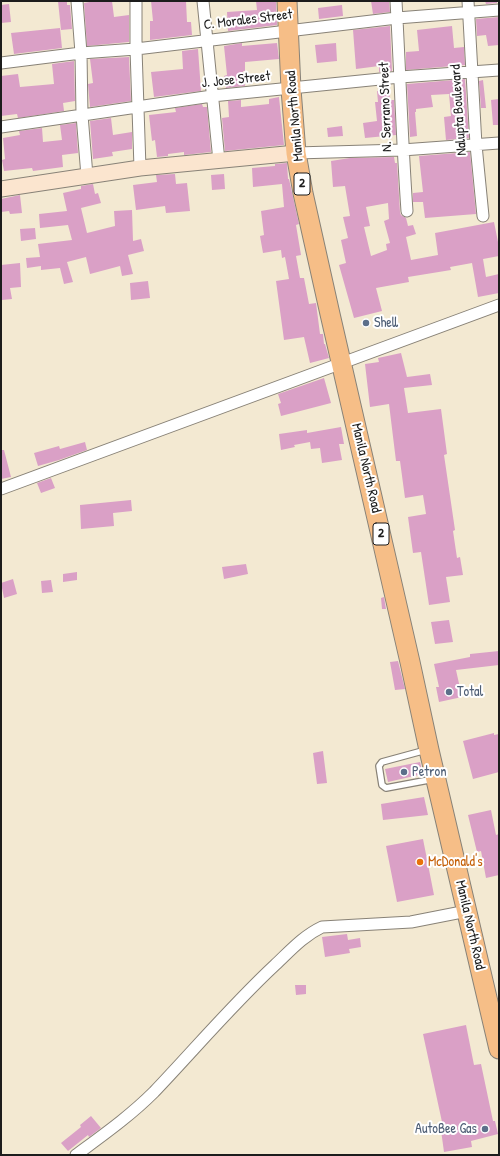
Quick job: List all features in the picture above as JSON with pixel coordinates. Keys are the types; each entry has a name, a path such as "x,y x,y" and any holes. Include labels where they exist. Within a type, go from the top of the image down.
{"highway":[{"name":"Manila North Road","path":"287,1 291,89 296,153 303,193 429,750 499,1049"}],"main road":[{"path":"1,189 140,168 296,153"}],"street":[{"path":"77,1 81,53 82,115 87,176"},
{"path":"136,1 137,108 140,168"},
{"path":"203,1 219,161"},
{"name":"N. Serrano Street","path":"396,1 406,211"},
{"name":"Nalupta Boulevard","path":"468,1 476,144 483,216"},
{"name":"C. Morales Street","path":"1,63 81,53 136,49 397,18 499,10"},
{"name":"J. Jose Street","path":"1,127 212,96 400,77 499,70"},
{"path":"296,153 402,150 499,143"},
{"path":"1,489 499,305"},
{"path":"76,1155 124,1119 153,1093 245,992 312,932 322,927 411,922 467,911"}],"lane":[{"path":"429,750 382,762 379,766 382,785 386,788 436,779"}],"building":[{"path":"58,1 67,1 67,5 70,5 72,29 61,30"},
{"path":"95,1 112,1 114,17 129,15 129,42 87,46 84,3"},
{"path":"151,1 186,1 187,22 191,22 192,35 150,40 150,21 153,21"},
{"path":"256,1 276,1 277,25 228,31 227,12 257,10"},
{"path":"371,1 389,1 390,12 373,14"},
{"path":"485,1 497,1 497,3 486,4"},
{"path":"9,4 11,22 1,23 1,5"},
{"path":"342,5 343,16 319,19 318,8"},
{"path":"499,17 499,45 488,46 486,35 477,36 476,19"},
{"path":"390,26 392,71 379,72 379,66 356,69 353,30"},
{"path":"452,26 454,48 464,47 465,65 406,70 406,52 419,51 417,30"},
{"path":"60,28 62,48 14,54 11,33"},
{"path":"242,43 242,46 277,43 279,59 245,62 245,71 243,71 245,86 226,88 224,76 227,75 224,46"},
{"path":"336,43 337,61 317,63 315,45"},
{"path":"198,49 201,91 154,97 151,72 183,69 182,51"},
{"path":"129,57 131,101 90,107 88,84 93,83 90,59"},
{"path":"74,61 75,101 63,103 64,111 18,118 17,114 1,116 1,76 18,74 20,87 54,84 52,64"},
{"path":"465,79 469,138 446,140 444,117 451,116 449,94 431,95 433,107 416,109 417,136 410,137 407,84"},
{"path":"483,80 486,108 481,108 479,81"},
{"path":"389,90 390,100 394,100 396,135 365,138 363,123 377,121 375,102 378,102 377,91"},
{"path":"279,97 284,145 225,151 222,118 229,117 228,101 241,100 241,107 269,104 269,99"},
{"path":"499,99 499,125 493,125 491,100"},
{"path":"202,104 203,107 207,107 211,152 184,155 184,152 157,157 155,140 152,141 149,115 176,112 175,108"},
{"path":"111,118 113,135 132,132 132,149 112,152 113,156 93,159 90,121"},
{"path":"76,123 78,153 62,155 63,167 33,171 32,168 4,171 2,160 5,159 3,138 20,135 19,131 42,128 43,142 62,140 60,125"},
{"path":"342,126 343,136 328,137 327,128"},
{"path":"470,152 476,214 425,218 423,202 413,202 413,193 423,192 419,156"},
{"path":"394,157 395,163 397,163 400,212 401,215 406,218 408,226 413,225 416,234 406,237 411,260 438,255 435,233 494,222 499,242 499,256 483,259 486,277 499,274 499,293 478,297 472,263 450,267 451,270 408,277 409,282 376,288 382,311 354,318 339,265 346,263 341,240 348,238 343,217 350,216 345,186 333,187 331,161 350,158","holes":["388,203 389,219 384,221 390,243 386,244 387,250 371,256 364,227 370,226 366,207"]},
{"path":"287,163 288,179 299,224 296,225 301,255 296,256 300,278 304,278 309,304 316,303 320,334 323,334 324,344 329,358 310,363 304,337 284,340 276,281 289,279 285,257 282,258 281,250 263,253 260,236 264,235 261,211 284,207 282,184 253,187 252,168 275,166 275,164"},
{"path":"175,174 176,184 187,183 190,211 166,213 165,206 136,210 133,185 157,182 156,175"},
{"path":"224,174 225,189 212,190 211,175"},
{"path":"93,184 95,194 98,193 101,203 81,208 87,233 115,226 114,211 132,210 133,241 141,239 144,251 128,255 133,274 122,276 120,266 90,274 86,257 67,262 73,282 64,284 60,268 41,270 41,266 27,268 26,258 40,257 38,244 72,240 68,225 40,228 39,214 67,211 63,193 81,189 81,186"},
{"path":"20,195 22,213 10,214 9,211 1,212 1,199"},
{"path":"35,228 36,239 21,241 20,229"},
{"path":"20,263 21,287 10,288 12,299 2,300 1,265"},
{"path":"148,281 150,298 131,300 130,283"},
{"path":"401,353 407,377 430,374 432,385 404,388 408,413 441,409 447,454 444,455 455,530 453,531 457,558 460,557 463,575 446,577 450,602 429,605 421,552 413,553 408,517 426,514 423,495 405,498 400,461 396,461 389,404 370,407 365,364 379,362 378,358"},
{"path":"324,378 331,403 281,416 278,404 281,403 278,394"},
{"path":"341,427 344,444 339,444 342,460 322,463 320,448 311,449 310,442 294,445 295,447 281,450 279,434 307,430 307,433"},
{"path":"85,442 87,450 38,466 34,453 59,446 60,449"},
{"path":"1,450 4,450 11,477 1,479"},
{"path":"51,478 55,488 41,493 37,483"},
{"path":"131,500 132,511 113,513 114,526 81,529 80,505"},
{"path":"246,564 248,574 224,579 222,567"},
{"path":"77,572 77,580 63,582 63,574"},
{"path":"13,579 17,594 4,598 1,583"},
{"path":"51,580 53,592 42,593 41,581"},
{"path":"384,597 386,609 382,609 381,598"},
{"path":"449,620 453,642 435,644 431,622"},
{"path":"499,651 499,665 456,670 462,697 439,702 436,687 439,687 434,664 470,657 470,654"},
{"path":"398,661 405,689 395,690 390,662"},
{"path":"494,733 494,735 499,734 499,772 473,779 463,741"},
{"path":"323,751 327,783 317,784 313,753"},
{"name":"Petron","path":"420,762 423,774 388,782 385,769"},
{"path":"424,797 428,815 383,820 381,804"},
{"path":"491,810 496,835 499,834 499,875 486,878 481,851 477,852 468,815"},
{"path":"423,839 434,895 397,902 386,846"},
{"path":"347,934 348,940 360,938 361,947 349,949 350,953 325,957 322,937"},
{"path":"295,985 306,985 306,994 296,995"},
{"path":"466,1025 474,1065 481,1064 493,1121 495,1121 498,1134 471,1141 472,1147 444,1152 440,1123 442,1122 423,1034"},
{"path":"91,1116 101,1128 89,1137 88,1135 68,1151 61,1143 81,1127 80,1125"}],"place":[{"name":"Shell","path":"366,323"},
{"name":"Total","path":"449,692"},
{"name":"Petron","path":"404,772"},
{"name":"McDonald's","path":"420,862"},
{"name":"AutoBee Gas","path":"485,1129"}]}
